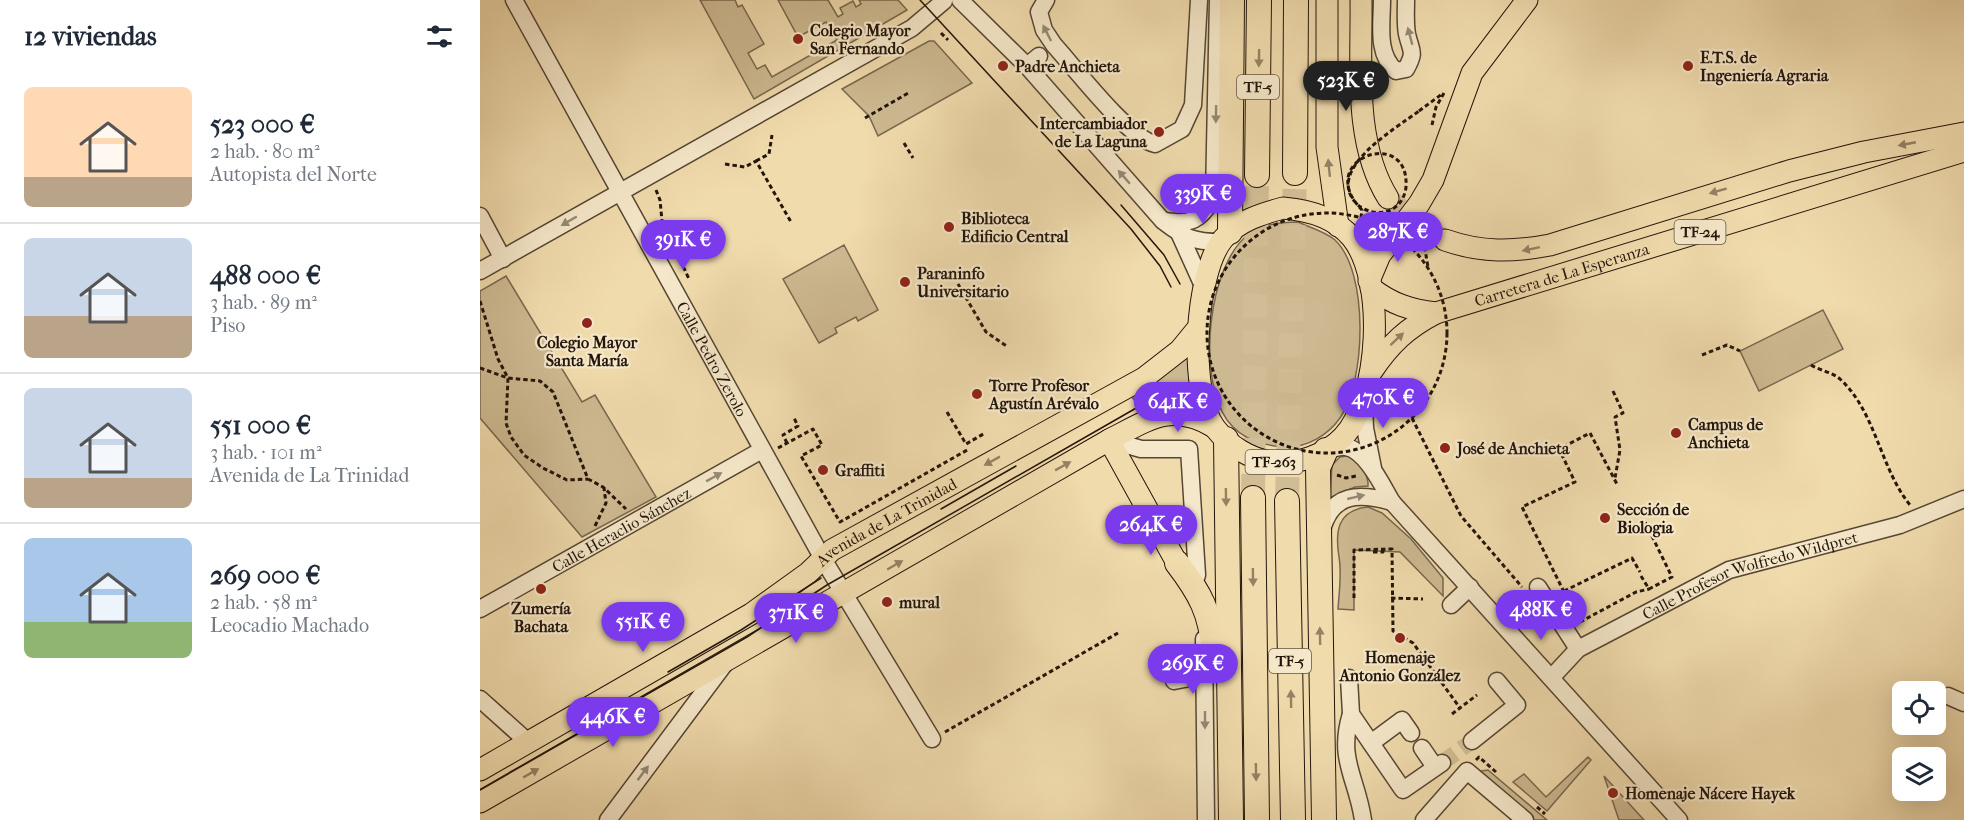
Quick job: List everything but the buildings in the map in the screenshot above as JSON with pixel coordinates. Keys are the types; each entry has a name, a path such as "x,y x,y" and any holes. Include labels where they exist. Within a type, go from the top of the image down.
{"highway":[{"name":"TF-5","path":"1257,175 1259,0"},
{"name":"TF-5","path":"1295,173 1296,0"},
{"path":"1222,1 1231,170 1226,237"},
{"path":"1220,433 1231,820"},
{"path":"1324,820 1318,468 1326,450"},
{"name":"TF-5","path":"1252,498 1257,820"},
{"name":"TF-5","path":"1287,501 1293,820"},
{"path":"1177,562 1211,619 1227,820"}],"main road":[{"path":"1327,0 1327,147 1345,232"},
{"path":"1360,0 1364,114 1374,168 1388,198"},
{"path":"1370,284 1380,255 1419,204 1433,180 1472,73 1527,0"},
{"path":"1445,240 1482,250 1524,250 1550,245 1789,171 1864,152 1964,132"},
{"name":"Carretera de La Esperanza","path":"1366,385 1387,348 1409,328 1436,313 1964,151"},
{"path":"1220,433 1201,391 1198,328 1204,288 1226,237 1263,213 1283,208 1303,209 1345,232 1376,236 1399,229"},
{"name":"TF-263","path":"1220,433 1246,454 1280,463 1314,456 1326,450 1343,437 1351,425 1366,385 1375,315 1365,262 1345,232"},
{"name":"Carretera de La Esperanza","path":"1370,284 1388,301 1412,310 1436,313"},
{"name":"Avenida de La Trinidad","path":"480,770 751,614 808,573 827,566 832,550 929,494 1144,378 1180,350 1198,328"},
{"path":"480,802 1137,426 1177,413 1199,418 1220,433"},
{"path":"1109,440 1177,562"}],"street":[{"name":"Calle Pedro Zerolo","path":"514,0 827,566 933,739"},
{"path":"480,271 912,28 952,0 1033,61 1163,221 1182,229 1197,242 1226,237"},
{"path":"1046,0 1039,12 1044,30 1054,45 1144,142 1155,144 1182,129 1193,105 1199,0"},
{"path":"1382,0 1383,51 1388,64 1396,71 1406,69 1412,58 1413,47 1407,34 1406,0"},
{"path":"1197,28 1222,1"},
{"path":"1182,229 1204,214 1214,197 1217,44 1222,1"},
{"path":"1197,28 1217,44"},
{"path":"1216,142 1231,170"},
{"path":"480,216 503,259"},
{"path":"1182,229 1204,288"},
{"path":"1366,385 1365,428 1373,469"},
{"path":"1137,426 1143,446 1151,449"},
{"path":"1109,440 1151,449 1189,449 1197,575 1192,589 1202,619 1205,675 1206,820"},
{"path":"1326,450 1347,447 1356,452 1373,469 1392,502 1679,820"},
{"name":"Calle Heraclio Sánchez","path":"480,609 762,450"},
{"path":"1318,545 1326,516 1336,504 1350,498 1368,495 1392,502"},
{"name":"Calle Profesor Wolfredo Wildpret","path":"1551,678 1578,649 1729,570 1920,518 1964,499"},
{"path":"1451,605 1470,588"},
{"path":"1532,590 1578,649"},
{"path":"608,820 728,660"},
{"path":"1174,681 1205,675"},
{"path":"1349,678 1351,714 1345,733 1346,757 1363,820"},
{"path":"1472,741 1517,705 1497,681"},
{"path":"1948,696 1964,703"},
{"path":"480,699 528,742"},
{"path":"1351,714 1403,790 1438,765 1422,748"},
{"path":"1371,744 1402,720 1411,733"},
{"path":"1424,820 1467,771 1525,820"}],"path":[{"path":"941,33 948,40"},
{"path":"865,118 910,92"},
{"path":"1361,218 1362,210 1352,199 1348,187 1348,177 1351,169 1356,162 1363,156 1377,152 1388,155 1403,169 1405,178 1404,195 1394,208 1381,213 1370,211 1359,207 1353,199 1349,192 1347,184 1349,176 1351,170 1354,163 1419,111 1444,93"},
{"path":"725,164 745,167 769,154 772,135"},
{"path":"904,143 913,158"},
{"path":"756,161 791,222"},
{"path":"656,190 660,200 662,220 689,279"},
{"path":"1419,204 1428,213 1422,221 1422,233 1428,267"},
{"path":"1314,212 1347,214 1378,224 1406,242 1428,267 1442,296 1448,328 1444,361 1432,392 1413,418 1386,438 1356,450 1323,453 1291,448 1261,434 1236,412 1218,384 1208,353 1206,320 1214,288 1230,260 1253,236 1282,220 1314,212"},
{"path":"958,284 986,332 1008,346"},
{"path":"480,301 498,359 508,378 506,423 511,437 524,454 543,468 567,480 588,479 603,487 637,521"},
{"path":"1702,355 1727,345 1740,351"},
{"path":"1811,365 1838,377 1853,396 1892,478 1920,518"},
{"path":"480,368 508,378 540,381 553,392 588,479"},
{"path":"1613,391 1623,412 1615,417 1620,450 1614,479"},
{"path":"947,412 974,457"},
{"path":"794,418 798,426 783,435 787,443 813,429 822,445 801,456 840,522 969,449"},
{"path":"1413,418 1461,516 1532,590"},
{"path":"966,444 985,433"},
{"path":"1618,486 1590,433 1559,449 1575,482 1522,507 1563,592 1632,558 1649,588"},
{"path":"600,541 594,531 606,503 603,487"},
{"path":"1565,630 1636,592 1672,577 1645,522"},
{"path":"1354,598 1354,550 1392,549 1394,631 1413,643 1460,708"},
{"path":"1373,552 1383,552 1383,550"},
{"path":"1392,598 1423,599"},
{"path":"933,739 1118,633"},
{"path":"1452,714 1477,695"}],"shaded area":[{"path":"700,0 735,0 738,7 742,5 764,44 748,53 757,69 765,65 772,77 837,40 826,22 798,37 778,0 828,0 838,17 843,14 840,8 853,1 856,7 861,4 859,0 898,0 907,10 754,99"},
{"path":"929,41 934,41 972,83 878,136 869,116 842,89"},
{"path":"1298,222 1331,237 1346,255 1354,276 1358,301 1359,354 1349,401 1340,418 1330,430 1317,439 1302,445 1287,447 1254,441 1239,433 1227,420 1218,401 1212,377 1211,322 1224,269 1235,248 1250,233 1261,227"},
{"path":"844,245 878,310 858,321 856,317 835,328 837,333 819,343 783,279"},
{"path":"506,276 582,402 595,395 656,497 582,537 480,418 480,291"},
{"path":"1823,310 1843,349 1759,391 1740,351"},
{"path":"1187,352 1194,407 1178,404 1143,413 1130,394"},
{"path":"1347,456 1362,468 1367,477 1368,486 1355,487 1330,498 1332,465 1340,457"},
{"path":"1368,507 1382,513 1411,539 1443,578 1443,596 1400,552 1354,550 1354,610 1338,609 1340,563 1337,539 1340,524 1350,513"},
{"path":"1588,757 1591,760 1547,811 1513,782 1524,774 1546,797"},
{"path":"1488,770 1547,820 1531,820 1474,772"},
{"path":"1604,776 1644,820 1619,820"}],"tunnel":[{"path":"1287,501 1295,173"},
{"path":"1253,498 1257,175"},
{"path":"1388,198 1423,229 1445,240"},
{"path":"1442,763 1472,741"}],"tram line":[{"path":"920,0 1131,229 1160,266 1171,287"},
{"path":"1121,205 1164,255 1180,284"},
{"path":"480,790 747,637 827,585 1138,407"},
{"path":"941,509 1016,466"},
{"path":"668,672 741,630 821,578"}],"place":[{"name":"Colegio Mayor San Fernando","path":"798,39"},
{"name":"Padre Anchieta","path":"1003,66"},
{"name":"E.T.S. de Ingeniería Agraria","path":"1688,66"},
{"name":"Intercambiador de La Laguna","path":"1159,132"},
{"name":"Biblioteca Edificio Central","path":"949,227"},
{"name":"Paraninfo Universitario","path":"905,282"},
{"name":"Colegio Mayor Santa María","path":"587,323"},
{"name":"Torre Profesor Agustín Arévalo","path":"977,394"},
{"name":"Campus de Anchieta","path":"1676,433"},
{"name":"José de Anchieta","path":"1445,448"},
{"name":"Graffiti","path":"823,470"},
{"name":"Sección de Biologia","path":"1605,518"},
{"name":"Zumería Bachata","path":"541,589"},
{"name":"mural","path":"887,602"},
{"name":"Homenaje Antonio González","path":"1400,638"},
{"name":"Homenaje Nácere Hayek","path":"1613,793"}]}
